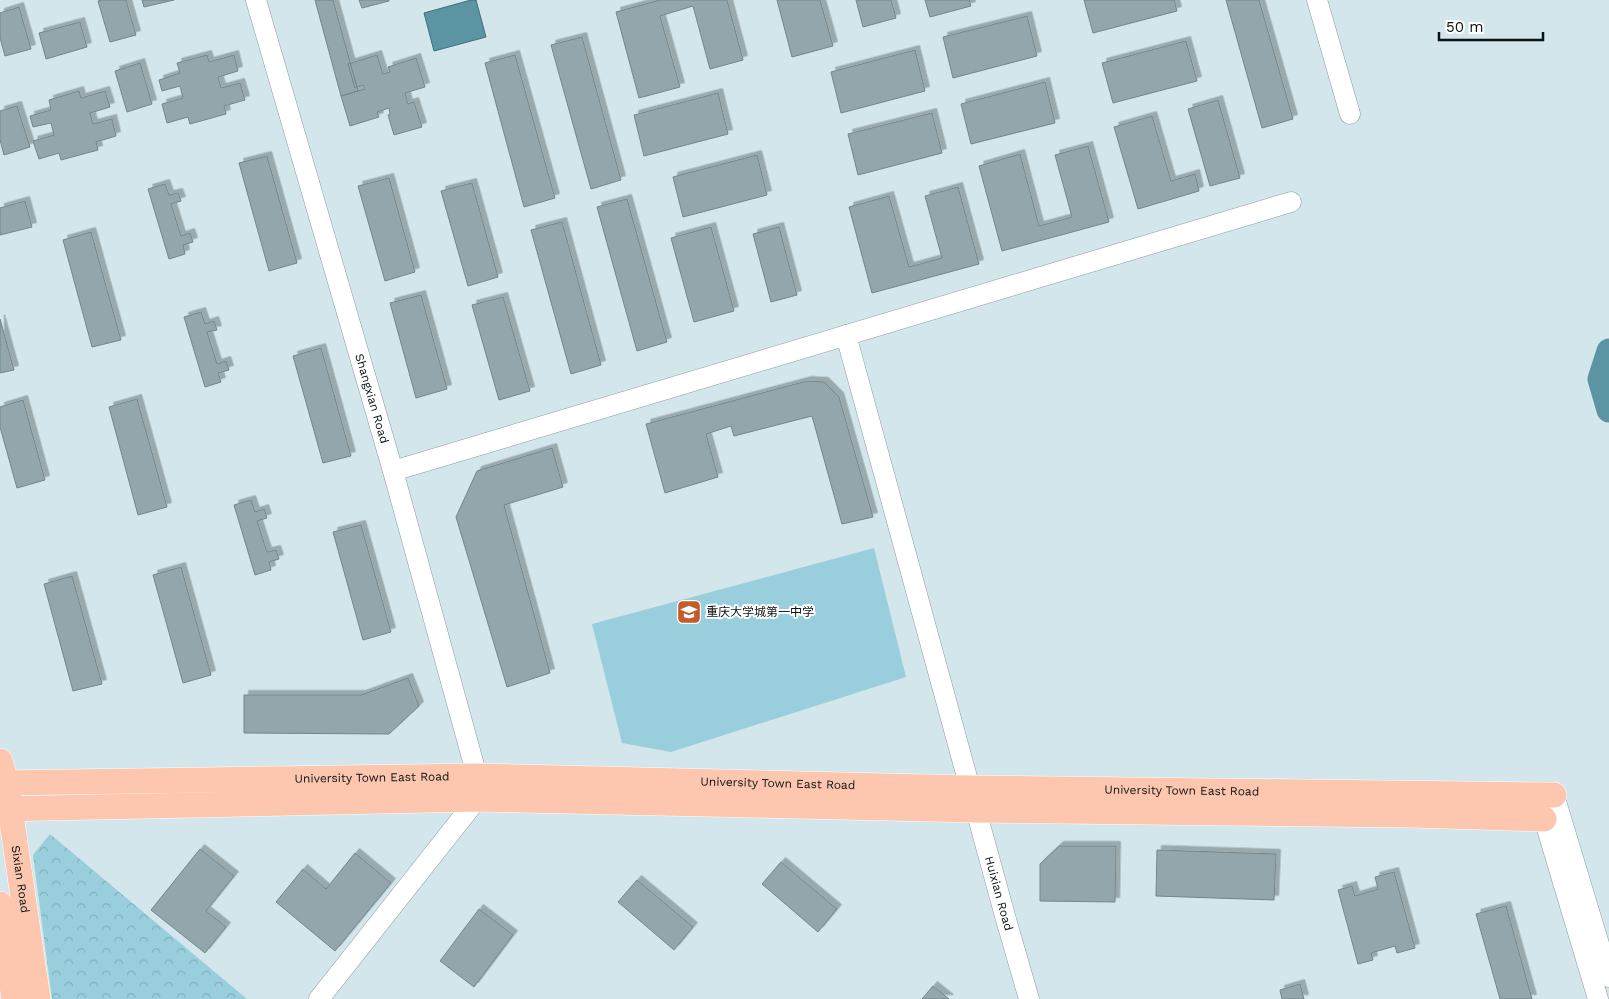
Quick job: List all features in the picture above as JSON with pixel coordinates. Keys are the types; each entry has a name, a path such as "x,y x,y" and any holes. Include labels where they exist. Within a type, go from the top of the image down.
{"main road":[{"name":"University Town East Road","path":"2,775 972,799 1544,819"},
{"name":"Sixian Road","path":"2,775 5,809 38,999"},
{"name":"University Town East Road","path":"5,809 477,788"},
{"name":"University Town East Road","path":"972,799 1554,795"},
{"name":"Sixian Road","path":"0,904 14,999"}],"street":[{"name":"Shangxian Road","path":"256,0 393,471 477,788"},
{"path":"1317,0 1350,114"},
{"path":"393,471 1291,202"},
{"name":"Huixian Road","path":"846,335 972,799 1029,999"},
{"path":"319,999 477,788"},
{"path":"1554,795 1609,976"},
{"path":"1544,819 1598,999"}],"green space":[{"path":"874,548 906,677 671,752 622,743 592,624"},
{"path":"50,834 247,999 52,999 33,855"}],"shaded area":[{"path":"476,0 486,37 434,51 424,13"}],"building":[{"path":"126,0 136,35 110,42 98,1"},
{"path":"142,0 174,0 144,7"},
{"path":"315,0 333,0 358,91 341,96"},
{"path":"359,0 389,0 389,1 362,8"},
{"path":"660,0 727,0 743,60 710,69 693,6 660,16 680,87 639,98 616,12"},
{"path":"777,0 820,0 833,46 792,57"},
{"path":"856,0 891,0 896,18 863,27"},
{"path":"925,0 969,0 971,6 930,17"},
{"path":"1084,0 1174,0 1177,11 1093,33"},
{"path":"1226,0 1259,0 1293,119 1262,128"},
{"path":"19,7 31,49 5,56 0,38 0,13"},
{"path":"1027,16 1037,56 953,78 943,37"},
{"path":"80,22 87,47 46,59 39,33"},
{"path":"582,37 621,180 591,189 551,45"},
{"path":"1186,41 1197,81 1113,103 1102,63"},
{"path":"915,50 925,91 841,113 831,72"},
{"path":"207,55 209,62 234,55 238,71 218,77 221,88 240,83 245,100 224,106 226,114 190,124 188,117 167,123 162,104 183,98 180,86 162,91 159,80 180,73 177,63"},
{"path":"377,55 383,74 390,72 388,67 416,58 425,87 405,93 408,104 414,102 422,127 394,135 388,115 390,114 389,108 377,112 379,117 350,126 341,96 365,89 363,85 355,88 348,64"},
{"path":"515,55 555,198 524,207 485,63"},
{"path":"140,63 152,104 127,112 115,71"},
{"path":"1045,82 1055,123 971,144 961,104"},
{"path":"79,91 81,98 105,91 110,107 90,113 93,124 112,119 116,136 96,142 98,150 61,160 59,153 39,159 33,141 54,135 51,123 33,127 30,116 51,110 49,100"},
{"path":"718,93 728,134 644,156 634,115"},
{"path":"1218,100 1240,178 1210,186 1188,109"},
{"path":"17,106 30,147 4,155 0,140 0,111"},
{"path":"932,113 942,153 858,175 848,134"},
{"path":"1152,116 1171,181 1195,174 1199,191 1138,209 1114,127"},
{"path":"1088,146 1109,222 1002,251 979,166 1020,154 1039,226 1072,217 1055,155"},
{"path":"757,155 767,195 683,217 673,177"},
{"path":"267,156 297,263 269,271 239,163"},
{"path":"389,178 415,272 385,281 358,186"},
{"path":"472,183 498,277 468,286 441,191"},
{"path":"165,184 169,195 178,193 181,201 171,204 181,236 190,233 193,242 183,245 185,254 169,259 148,189"},
{"path":"958,187 979,264 872,293 849,207 889,196 909,267 942,258 925,196"},
{"path":"627,199 667,342 637,351 597,207"},
{"path":"25,201 32,227 0,235 0,208"},
{"path":"562,222 601,365 571,374 531,230"},
{"path":"711,227 734,311 694,322 671,238"},
{"path":"779,227 797,295 771,302 753,234"},
{"path":"91,232 121,340 92,347 63,240"},
{"path":"421,295 447,389 416,398 390,303"},
{"path":"503,297 530,391 499,400 472,305"},
{"path":"201,312 205,324 214,321 217,330 207,332 217,364 226,361 229,370 218,373 221,382 205,387 184,317"},
{"path":"0,319 14,370 0,373"},
{"path":"321,348 351,456 323,463 293,356"},
{"path":"807,381 824,382 839,397 873,517 842,524 812,416 734,436 731,426 706,434 718,477 665,493 646,424"},
{"path":"137,399 167,507 138,515 109,407"},
{"path":"23,400 45,480 17,488 0,427 0,407"},
{"path":"552,448 563,487 504,505 550,673 507,687 456,517 477,471"},
{"path":"251,500 255,512 264,509 267,518 257,521 267,552 276,550 279,559 269,562 271,570 255,575 234,505"},
{"path":"361,525 391,632 363,640 333,532"},
{"path":"181,567 211,675 183,683 153,575"},
{"path":"72,576 102,684 73,691 44,584"},
{"path":"408,678 419,706 389,734 244,733 244,695 361,695"},
{"path":"1059,846 1116,846 1115,902 1040,901 1040,864"},
{"path":"200,849 234,876 206,911 226,927 205,953 151,910"},
{"path":"1157,850 1276,854 1274,900 1156,896"},
{"path":"355,853 391,883 335,951 276,902 303,869 326,889"},
{"path":"781,862 837,909 818,932 762,884"},
{"path":"1394,872 1415,948 1397,953 1395,946 1371,953 1373,960 1358,964 1338,890 1352,886 1355,896 1378,889 1375,877"},
{"path":"637,880 693,927 674,950 618,902"},
{"path":"1506,906 1532,999 1500,999 1476,914"},
{"path":"479,909 513,935 474,987 440,961"},
{"path":"1300,984 1304,999 1282,999 1280,990"},
{"path":"933,986 949,999 922,999"}],"waterway":[{"path":"1609,351 1600,379 1609,410"}],"place":[{"name":"重庆大学城第一中学","path":"689,612"}]}
